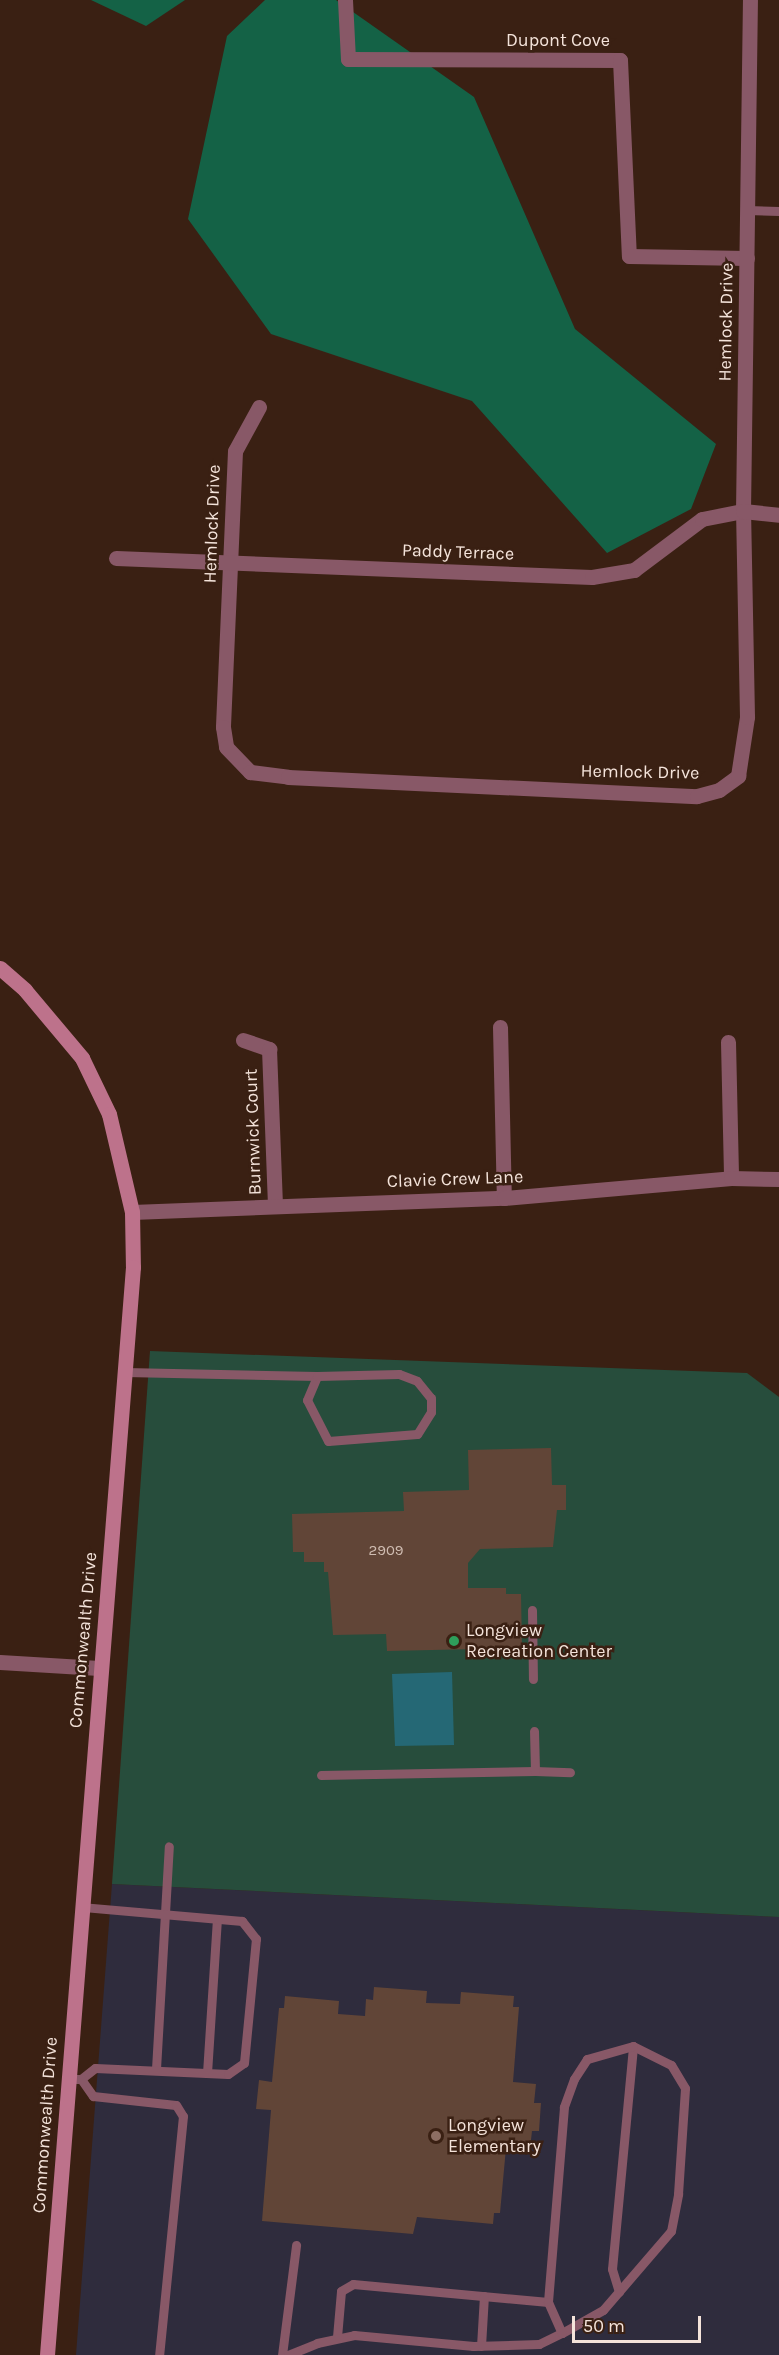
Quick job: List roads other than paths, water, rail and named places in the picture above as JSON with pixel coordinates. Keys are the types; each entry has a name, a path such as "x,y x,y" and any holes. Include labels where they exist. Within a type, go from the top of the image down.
{"street":[{"name":"Dupont Cove","path":"345,0 348,58 620,60 629,256 747,258"},
{"name":"Hemlock Drive","path":"259,407 235,451 223,727 226,747 250,772 288,777 697,796 719,790 738,776 742,762 747,717 743,511 750,0"},
{"name":"Paddy Terrace","path":"116,558 592,577 634,570 702,519 743,511 779,515"},
{"name":"Commonwealth Drive","path":"0,968 26,990 82,1058 109,1113 132,1212 133,1267 81,1907 75,2079 47,2355"},
{"path":"500,1027 504,1198"},
{"name":"Burnwick Court","path":"243,1040 269,1049 275,1205"},
{"path":"728,1042 731,1178"},
{"name":"Clavie Crew Lane","path":"132,1212 504,1198 731,1178 779,1179"},
{"path":"0,1662 99,1668"}],"lane":[{"path":"747,210 779,211"},
{"path":"125,1372 316,1376 399,1374 417,1381 431,1398 431,1412 417,1434 408,1437 328,1441 306,1400 316,1376"},
{"path":"531,1610 533,1679"},
{"path":"534,1731 535,1771"},
{"path":"321,1775 570,1772"},
{"path":"156,2069 167,1914 169,1846"},
{"path":"81,1907 242,1921 256,1939 244,2063 228,2074 95,2068 75,2079 93,2096 176,2106 183,2116 159,2355"},
{"path":"207,2073 217,1919"},
{"path":"620,2292 612,2269 633,2046"},
{"path":"288,2355 337,2337 407,2338 481,2346 539,2344 562,2332 603,2310 671,2231 678,2194 685,2088 671,2065 633,2046 587,2059 574,2079 564,2107 548,2302 562,2332"},
{"path":"282,2355 296,2245"},
{"path":"337,2337 341,2291 353,2284 548,2302"},
{"path":"481,2346 484,2296"}],"water":[{"path":"452,1672 454,1745 395,1746 392,1674"}],"place":[{"name":"Longview Recreation Center","path":"454,1641"},
{"name":"Longview Elementary","path":"436,2136"}]}
